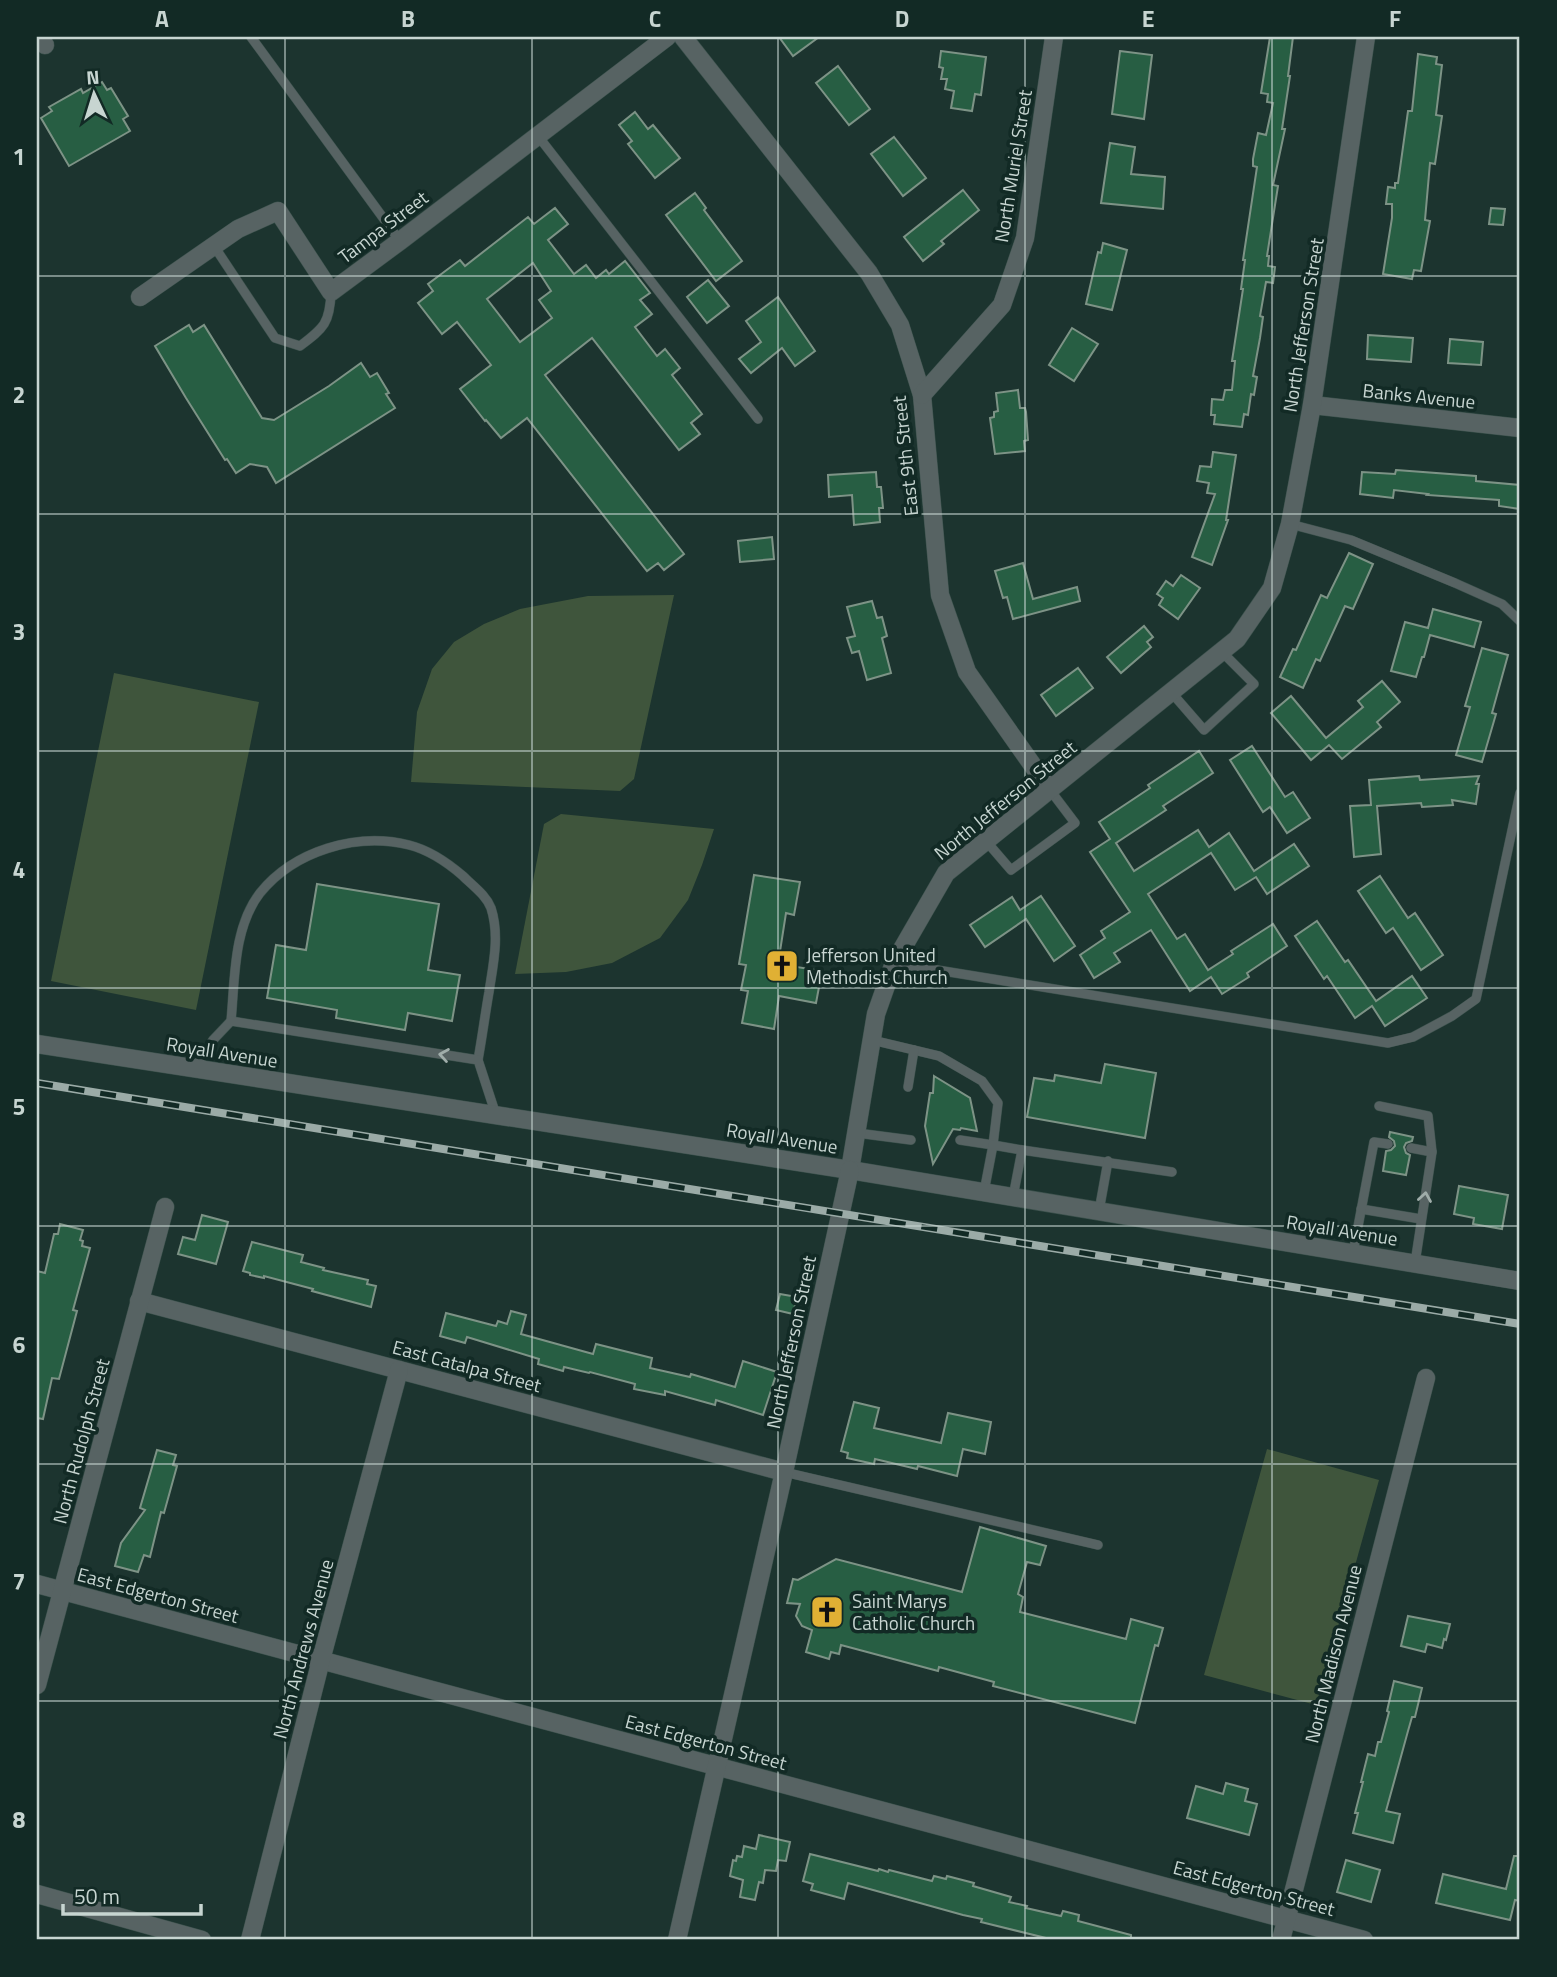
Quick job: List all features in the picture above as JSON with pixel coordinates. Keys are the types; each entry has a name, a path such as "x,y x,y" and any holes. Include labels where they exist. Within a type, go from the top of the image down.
{"street":[{"name":"Tampa Street","path":"140,297 238,229 278,211 331,292 667,37"},
{"name":"East 9th Street","path":"683,37 869,273 900,325 922,395 940,595 967,672 1050,790"},
{"name":"North Muriel Street","path":"922,395 1002,305 1025,238 1054,37"},
{"name":"North Jefferson Street","path":"677,1940 850,1170 876,1014 894,963 946,873 1237,639 1272,588 1290,524 1312,405 1366,37"},
{"name":"Banks Avenue","path":"1312,405 1520,428"},
{"name":"Royall Avenue","path":"37,1044 850,1170 1520,1281"},
{"name":"North Rudolph Street","path":"37,1685 164,1207"},
{"name":"East Catalpa Street","path":"139,1301 784,1472"},
{"name":"North Andrews Avenue","path":"250,1940 321,1660 399,1370"},
{"name":"North Madison Avenue","path":"1281,1940 1426,1378"},
{"name":"East Edgerton Street","path":"37,1584 1364,1940"},
{"path":"37,1894 202,1940"}],"lane":[{"path":"251,37 400,242"},
{"path":"538,136 758,419"},
{"path":"214,246 275,338 300,346 321,330 330,312 331,292"},
{"path":"1290,524 1351,540 1444,579 1502,604 1520,621"},
{"path":"1171,692 1204,730 1254,684 1222,652"},
{"path":"986,841 1011,870 1075,823 1050,790"},
{"path":"894,963 1388,1043 1413,1037 1452,1016 1476,999 1520,793"},
{"path":"194,1069 213,1040 231,1021 242,929 260,894 290,865 311,854 336,846 378,841 408,844 442,860 478,890 490,905 495,924 495,950 478,1060 496,1115"},
{"path":"231,1021 478,1060"},
{"path":"872,1040 939,1056 982,1080 998,1102 984,1192"},
{"path":"908,1087 914,1050"},
{"path":"1380,1106 1428,1116 1432,1152 1415,1263"},
{"path":"856,1133 911,1140"},
{"path":"960,1140 1172,1172"},
{"path":"1353,1253 1374,1142 1388,1144"},
{"path":"1411,1148 1432,1152"},
{"path":"1013,1197 1022,1150"},
{"path":"1099,1211 1108,1161"},
{"path":"1361,1209 1422,1219"},
{"path":"784,1472 1098,1545"}],"green space":[{"path":"674,595 634,779 620,791 411,782 417,712 432,669 454,642 484,624 520,609 588,596"},
{"path":"114,673 259,702 196,1010 51,981"},
{"path":"561,814 714,829 688,900 660,938 612,963 566,972 515,974 544,824"},
{"path":"1267,1449 1379,1480 1316,1705 1204,1675"}],"building":[{"path":"779,37 819,37 793,56"},
{"path":"1270,37 1293,37 1282,129 1285,129 1273,185 1278,186 1267,256 1268,266 1275,267 1273,283 1266,282 1253,376 1257,377 1248,415 1244,414 1242,427 1214,424 1215,415 1211,415 1212,399 1223,400 1225,390 1232,390 1235,361 1232,361 1243,289 1243,260 1257,167 1253,166 1253,159 1258,133 1266,135 1273,103 1267,102 1268,94 1261,93"},
{"path":"941,51 986,57 981,95 975,94 972,111 951,108 954,91 945,89 947,79 941,79"},
{"path":"1120,51 1152,55 1144,119 1112,114"},
{"path":"1418,54 1437,57 1436,64 1442,65 1436,115 1442,116 1435,164 1430,163 1425,220 1430,221 1421,271 1414,270 1412,279 1383,274 1392,218 1392,204 1386,204 1388,187 1395,188 1395,183 1398,183 1408,111 1412,111"},
{"path":"838,66 870,109 849,125 816,83"},
{"path":"102,82 107,90 111,88 128,116 123,119 130,131 69,166 41,118 52,111 49,107 81,89 83,93"},
{"path":"635,112 648,129 653,125 680,158 655,178 628,144 632,141 619,125"},
{"path":"894,137 926,178 903,196 871,154"},
{"path":"1110,143 1135,147 1131,174 1165,177 1163,209 1101,203"},
{"path":"963,190 979,210 941,241 944,244 923,261 904,237"},
{"path":"695,193 706,208 704,210 742,261 716,281 666,215"},
{"path":"555,208 568,224 548,240 574,274 586,265 596,278 606,270 609,274 625,261 650,293 640,300 652,314 635,327 657,356 665,349 680,368 672,375 702,414 691,423 700,434 679,450 592,338 545,375 684,554 664,570 658,563 647,571 527,418 501,438 485,421 460,389 491,365 457,322 442,334 418,303 433,291 428,284 460,260 465,266 528,217 534,224","holes":["533,263 551,291 539,300 552,318 520,342 487,299"]},
{"path":"1491,208 1505,209 1503,225 1489,224"},
{"path":"1103,243 1127,250 1112,310 1086,304 1098,252 1101,253"},
{"path":"708,280 729,306 707,323 687,297"},
{"path":"778,297 815,351 795,366 782,348 751,373 739,359 761,342 746,321"},
{"path":"189,325 193,332 204,325 262,418 274,420 361,363 370,377 377,373 395,408 276,483 267,467 250,464 236,473 227,459 225,460 155,346"},
{"path":"1072,328 1098,344 1074,381 1049,365"},
{"path":"1368,335 1413,338 1411,362 1367,359"},
{"path":"1450,339 1483,342 1481,365 1448,363"},
{"path":"1018,390 1020,408 1025,408 1026,412 1028,440 1024,441 1025,451 995,454 990,418 998,411 996,393"},
{"path":"1213,452 1236,455 1228,520 1212,565 1192,557 1215,494 1207,493 1209,483 1197,481 1200,466 1211,467"},
{"path":"1396,470 1476,476 1476,481 1520,485 1520,509 1499,506 1499,500 1394,490 1393,498 1360,494 1362,472 1395,474"},
{"path":"876,472 883,508 879,508 880,522 854,525 852,495 829,497 828,475"},
{"path":"772,537 774,559 740,562 738,541"},
{"path":"1349,553 1373,564 1353,609 1345,606 1320,661 1316,659 1303,688 1280,677 1293,649 1296,650 1321,595 1327,598"},
{"path":"1023,563 1033,599 1077,587 1080,601 1013,619 1007,597 1003,598 995,571"},
{"path":"1181,575 1200,588 1178,619 1159,605 1163,598 1157,594 1166,581 1173,586"},
{"path":"872,601 877,618 882,617 887,636 882,638 891,673 867,680 859,651 852,653 847,638 855,636 847,607"},
{"path":"1433,609 1481,622 1474,647 1430,635 1416,677 1391,671 1405,622 1428,628"},
{"path":"1144,626 1153,637 1147,642 1151,647 1121,673 1107,657"},
{"path":"1482,648 1508,655 1492,713 1496,714 1482,762 1456,755 1470,707 1465,706"},
{"path":"1078,668 1093,688 1056,716 1041,695"},
{"path":"1382,681 1400,702 1377,722 1381,727 1342,759 1329,745 1311,760 1271,713 1291,696 1326,738 1363,707 1358,701"},
{"path":"1252,746 1285,797 1293,792 1310,818 1287,833 1270,807 1263,812 1230,760"},
{"path":"1199,751 1213,773 1163,806 1166,810 1116,843 1134,871 1198,830 1209,847 1229,833 1254,871 1294,844 1309,866 1267,894 1256,877 1235,890 1211,853 1148,894 1177,939 1185,934 1208,970 1233,954 1231,951 1273,924 1287,946 1247,973 1249,977 1222,994 1211,977 1190,991 1151,930 1114,953 1120,962 1094,978 1080,955 1105,938 1101,931 1130,912 1090,852 1110,839 1099,822"},
{"path":"1419,776 1420,780 1479,776 1476,784 1479,784 1476,804 1452,800 1453,805 1422,807 1421,803 1377,806 1381,854 1354,857 1350,806 1371,805 1369,780"},
{"path":"754,875 800,882 794,915 786,913 778,964 822,971 816,1003 779,996 774,1029 742,1023 748,991 741,990 746,965 739,964"},
{"path":"1380,876 1408,918 1415,913 1443,955 1421,970 1393,928 1386,933 1358,891"},
{"path":"317,884 439,904 428,970 460,975 452,1021 408,1013 405,1030 336,1018 337,1010 267,998 276,945 306,950"},
{"path":"1041,896 1075,946 1054,961 1026,919 985,947 970,925 1012,897 1020,910"},
{"path":"1317,921 1376,1001 1412,976 1427,998 1385,1026 1372,1006 1355,1018 1327,976 1324,979 1295,936"},
{"path":"1105,1064 1156,1073 1145,1138 1027,1117 1034,1078 1054,1081 1055,1075 1101,1083"},
{"path":"934,1076 970,1098 977,1131 953,1129 933,1164 925,1126"},
{"path":"1390,1132 1413,1137 1404,1147 1410,1155 1406,1175 1383,1171 1386,1151 1395,1146 1389,1137"},
{"path":"1459,1186 1508,1195 1502,1229 1473,1224 1474,1218 1454,1214"},
{"path":"202,1215 228,1222 216,1264 178,1254 183,1237 195,1240"},
{"path":"60,1224 83,1230 80,1240 83,1241 82,1246 90,1248 73,1310 77,1311 59,1379 52,1378 43,1419 37,1418 37,1271 45,1273 54,1234 58,1234"},
{"path":"252,1242 303,1255 301,1262 324,1268 323,1270 368,1280 367,1284 376,1286 371,1307 264,1276 250,1275 243,1271"},
{"path":"780,1294 797,1297 793,1314 776,1310"},
{"path":"511,1311 526,1315 521,1334 593,1354 596,1344 652,1358 650,1368 690,1377 691,1374 735,1387 743,1361 777,1372 763,1415 716,1400 715,1405 665,1391 665,1395 634,1389 635,1384 590,1372 564,1367 563,1371 538,1364 539,1359 467,1337 465,1343 440,1336 446,1313 496,1326 498,1321 507,1324"},
{"path":"854,1402 879,1408 874,1428 941,1443 948,1413 991,1422 985,1454 963,1449 957,1476 918,1466 917,1469 875,1459 874,1464 847,1458 848,1453 841,1451"},
{"path":"157,1450 176,1455 173,1465 177,1466 164,1513 161,1512 150,1557 144,1555 138,1572 115,1566 121,1543 145,1510 140,1508"},
{"path":"980,1527 1046,1546 1040,1565 1027,1562 1018,1594 1023,1597 1020,1612 1126,1639 1131,1619 1163,1628 1158,1646 1155,1645 1135,1723 993,1686 994,1682 939,1667 938,1671 841,1645 839,1654 831,1652 829,1659 806,1652 812,1630 802,1626 796,1616 800,1604 787,1603 793,1579 798,1580 836,1559 962,1592"},
{"path":"1408,1616 1450,1624 1442,1648 1427,1644 1425,1652 1401,1646"},
{"path":"1394,1681 1422,1688 1386,1811 1400,1814 1393,1843 1353,1833 1368,1754 1375,1756 1378,1742 1381,1742"},
{"path":"1226,1783 1248,1789 1245,1801 1257,1804 1249,1835 1187,1818 1196,1786 1223,1794"},
{"path":"759,1835 790,1842 786,1861 778,1860 776,1871 765,1870 763,1883 759,1882 755,1900 740,1897 743,1880 730,1876 733,1860 736,1861 737,1856 742,1857 744,1846 756,1849"},
{"path":"810,1854 932,1881 934,1876 946,1879 947,1876 974,1883 973,1886 1011,1897 1009,1902 1061,1916 1063,1911 1079,1915 1078,1921 1131,1935 1131,1940 1054,1940 981,1922 982,1919 848,1883 844,1899 811,1890 813,1884 803,1881"},
{"path":"1514,1856 1520,1856 1520,1901 1515,1900 1510,1920 1436,1903 1443,1874 1506,1889"},
{"path":"1346,1860 1380,1870 1371,1902 1337,1892"}],"railway":[{"path":"37,1083 1520,1324"}],"place":[{"name":"Jefferson United Methodist Church","path":"782,966"},
{"name":"Saint Marys Catholic Church","path":"827,1612"}]}
